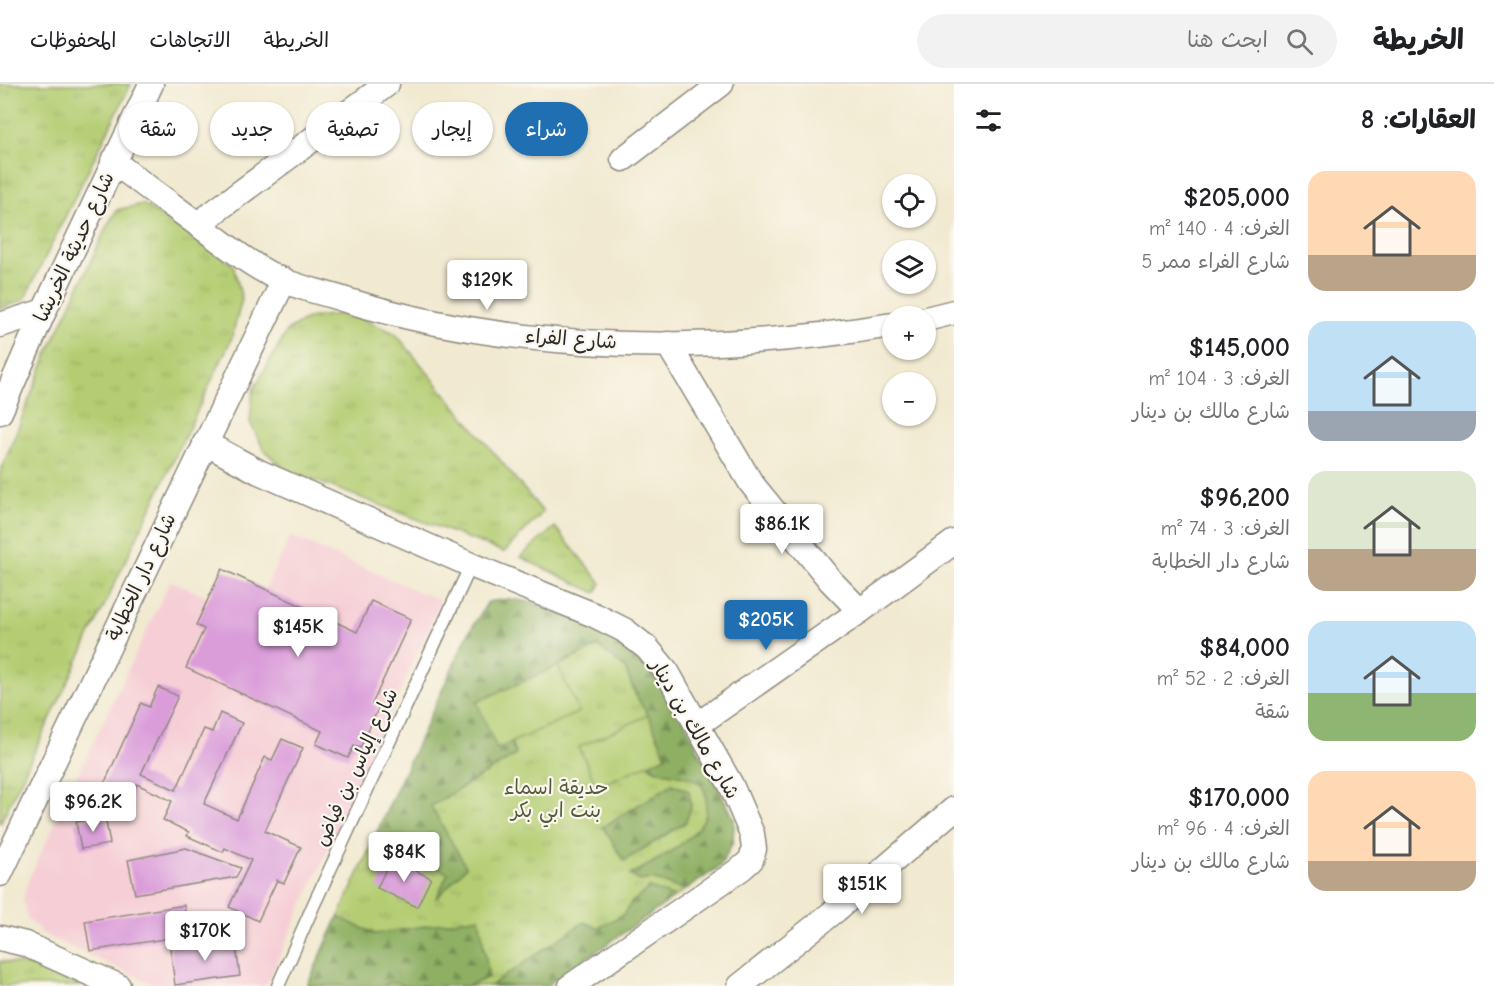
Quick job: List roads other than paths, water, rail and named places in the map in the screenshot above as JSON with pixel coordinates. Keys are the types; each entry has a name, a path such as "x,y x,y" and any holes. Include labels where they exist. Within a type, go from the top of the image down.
{"street":[{"name":"شارع حديثة الخريشا","path":"0,412 113,161 151,84"},
{"path":"198,224 387,84"},
{"path":"623,159 721,84"},
{"name":"شارع الفراء","path":"113,161 154,194 244,257 284,280 396,315 491,333 580,342 668,344 757,341 836,334 882,327"},
{"name":"شارع دار الخطابة","path":"0,874 284,280"},
{"path":"0,325 44,311"},
{"path":"936,316 954,312"},
{"path":"668,344 751,483 830,580 860,610"},
{"name":"شارع مالك بن دينار","path":"205,443 259,472 471,565 594,615 624,630 647,648 667,672 731,785 752,834 754,849 751,860 571,986"},
{"path":"697,725 954,542"},
{"path":"740,986 836,910 954,809"},
{"path":"0,938 25,944 118,986"}],"lane":[{"name":"شارع إلياس بن فياض","path":"278,986 471,565"}],"park label":[{"name":"حديقة اسماء بنت ابي بكر","path":"556,798"}]}
